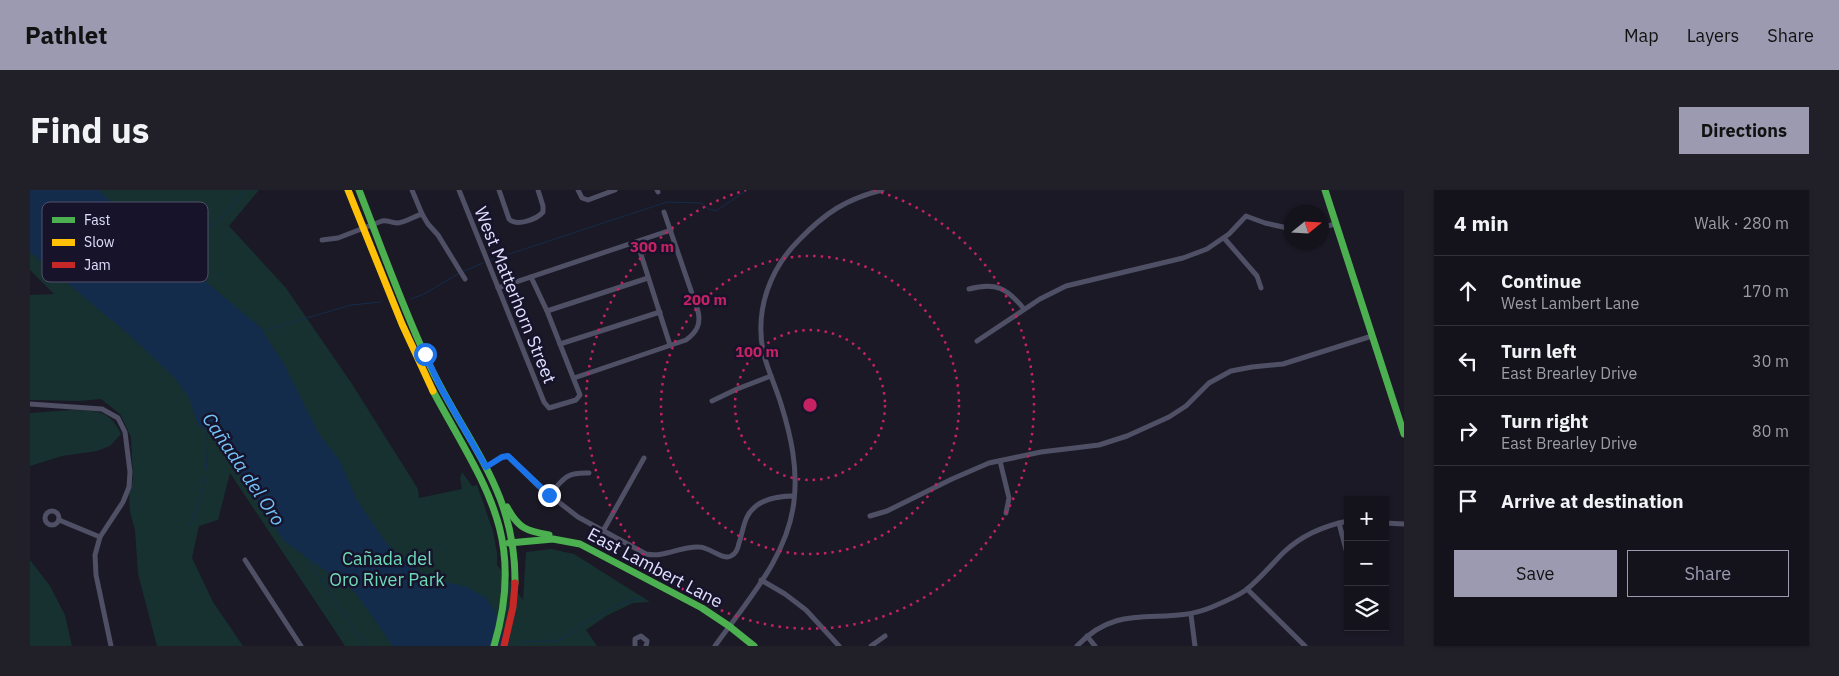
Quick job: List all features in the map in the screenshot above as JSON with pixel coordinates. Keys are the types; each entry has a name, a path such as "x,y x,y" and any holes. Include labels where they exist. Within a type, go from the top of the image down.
{"main road":[{"path":"348,190 411,345 436,399 489,493 496,514 504,547 506,577 505,600 494,646"},
{"path":"359,190 430,365 514,520 522,529 565,540"},
{"path":"1325,190 1372,336 1402,419 1404,434"},
{"path":"436,399 445,404 464,435 469,437"},
{"path":"498,490 506,511 515,557 514,601 504,646"},
{"name":"East Lambert Lane","path":"504,547 513,542 541,538 565,540 580,544 702,608 754,646"}],"street":[{"path":"412,190 422,214 428,224 438,234 465,280"},
{"name":"West Matterhorn Street","path":"459,190 544,402 549,408 578,398 579,391 574,378"},
{"path":"499,190 509,219 517,224 540,216 543,212 538,190"},
{"path":"578,190 582,198 588,200 615,190"},
{"path":"715,646 782,548 794,496 794,450 763,350 761,327 764,300 772,277 788,252 812,226 842,204 863,195 882,190"},
{"path":"531,277 574,378 686,340 694,333 698,325 698,311 664,212"},
{"path":"322,240 338,238 385,220 398,223 422,214"},
{"path":"977,341 1024,309 1066,286 1183,258 1207,250 1224,238 1246,216 1264,223 1284,227"},
{"path":"1329,226 1336,224"},
{"path":"498,288 671,230"},
{"path":"1224,238 1257,276 1261,288"},
{"path":"637,242 670,345"},
{"path":"547,311 648,278"},
{"path":"969,289 990,285 999,287 1014,296 1024,309"},
{"path":"560,344 660,312"},
{"path":"870,516 887,511 952,478 1000,461 1041,452 1099,444 1127,436 1178,412 1209,383 1231,371 1283,364 1372,336"},
{"path":"712,401 771,376"},
{"path":"30,404 102,409 118,418 125,432 130,472 129,487 123,502 100,537 95,555 96,575 111,646"},
{"path":"486,467 502,457 508,456 549,495 578,517 646,554 653,555 701,547 713,551 721,557 729,557 737,549 748,515 755,507 780,496 794,496"},
{"path":"603,531 644,458"},
{"path":"1000,461 1009,498 1006,513"},
{"path":"549,495 568,475 589,473"},
{"path":"59,520 100,537"},
{"path":"1077,646 1087,636 1115,621 1145,616 1191,614 1228,600 1247,589 1260,578 1284,552 1300,539 1323,527 1344,522"},
{"path":"1339,523 1344,542"},
{"path":"1389,523 1404,524"},
{"path":"245,560 301,646"},
{"path":"761,580 785,594 806,610 839,646"},
{"path":"1247,589 1306,646"},
{"path":"1191,614 1195,646"},
{"path":"635,646 635,639 641,636 647,641 646,646"},
{"path":"871,646 885,636"},
{"path":"1087,636 1095,646"}],"green space":[{"name":"Cañada del Oro River Park","path":"30,190 259,190 229,226 286,288 352,384 418,489 419,498 462,489 460,478 462,472 472,486 477,485 493,531 497,565 523,600 526,552 551,549 574,554 650,602 633,603 606,616 586,630 597,646 345,646 230,473 218,520 199,526 192,558 213,602 243,646 157,646 138,574 135,530 130,512 129,494 133,479 131,437 120,414 101,399 79,401 30,400 30,295 54,294 42,282 30,270"},
{"path":"72,410 101,413 112,420 121,434 110,446 97,451 62,456 30,466 30,413"},
{"path":"30,560 50,586 65,615 72,646 30,646"}],"water":[{"path":"30,190 98,190 111,202 42,202 42,262 30,252"},
{"name":"Cañada del Oro","path":"66,282 206,282 260,327 285,366 319,434 340,461 357,500 387,544 426,577 467,587 486,598 494,609 509,646 393,646 355,592 284,541 217,436 198,425 189,398 175,378 127,333"}],"waterway":[{"path":"208,226 219,221 245,190"},
{"path":"491,260 667,202 702,203 708,209 716,211 747,190"},
{"path":"464,271 483,263"},
{"path":"411,299 424,294 458,274"},
{"path":"263,331 351,305 381,302"},
{"name":"Cañada del Oro","path":"189,527 205,480 207,430"},
{"path":"305,555 365,646"},
{"path":"519,646 522,642 556,641 617,605 643,597"}],"traffic: fast":[{"path":"359,190 393,279 430,366 487,469 498,494 507,521 513,550 515,583"},
{"path":"1325,190 1404,434"},
{"path":"433,391 483,483 495,512 502,541 505,572 503,607 494,646"},
{"path":"507,507 515,520 523,527 534,532 549,535"},
{"path":"509,543 553,539 580,544 702,608 754,646"}],"traffic: slow":[{"path":"348,190 402,324 433,391"}],"traffic: jam":[{"path":"504,646 513,607 515,583"}],"route":[{"path":"425,354 441,388 486,467 502,457 508,456 549,495"}]}
